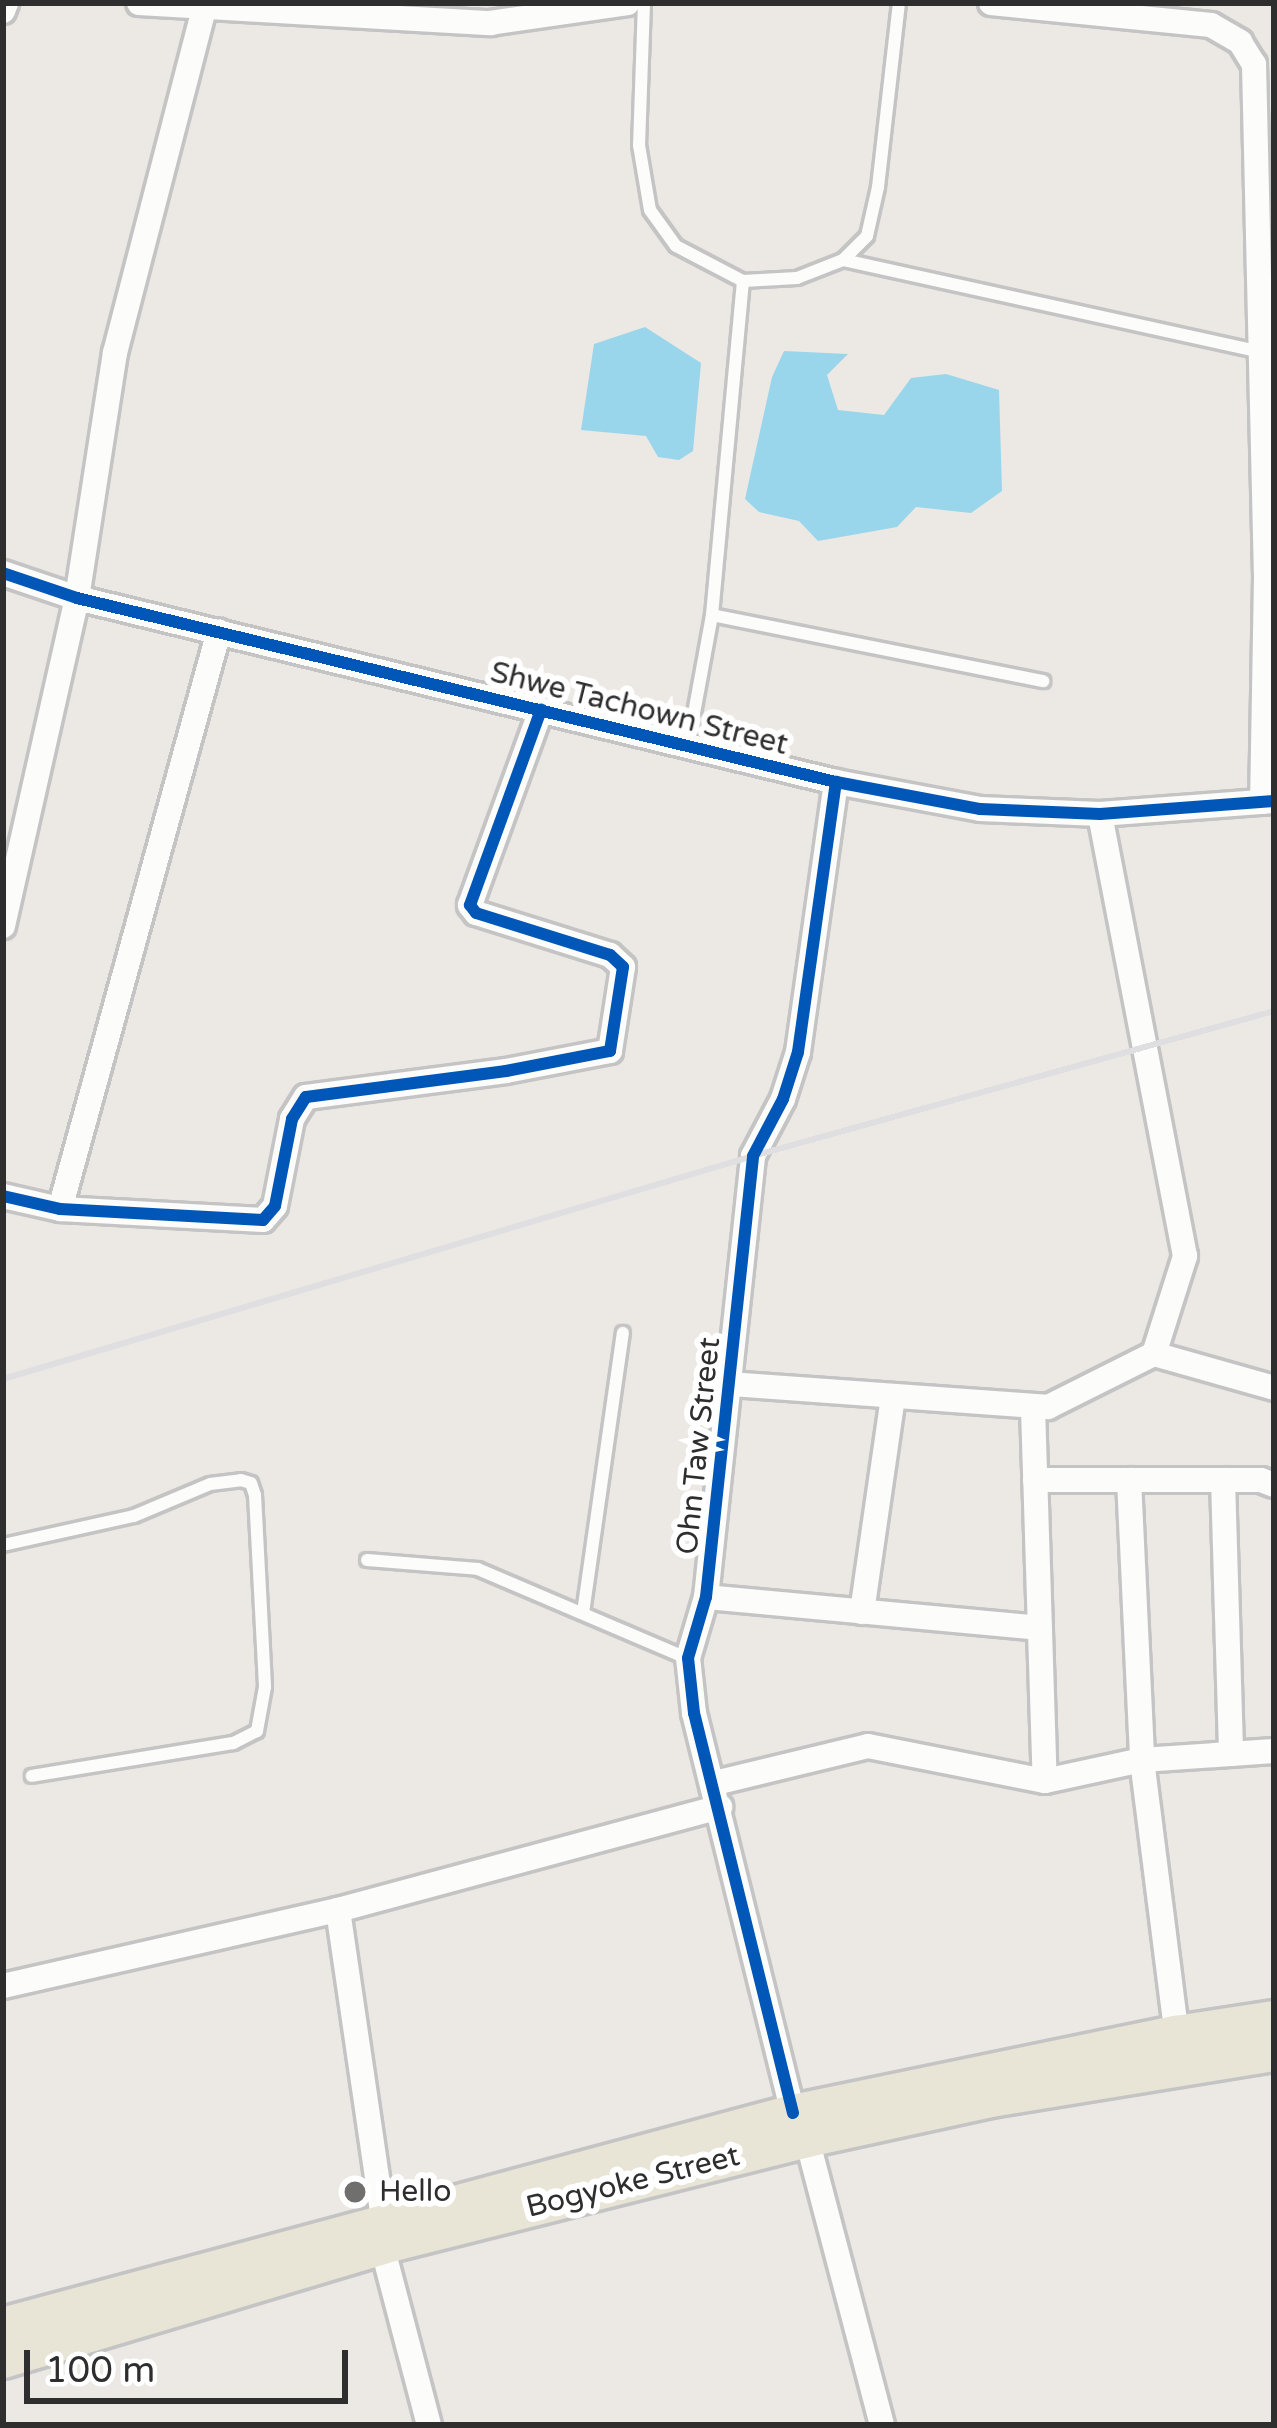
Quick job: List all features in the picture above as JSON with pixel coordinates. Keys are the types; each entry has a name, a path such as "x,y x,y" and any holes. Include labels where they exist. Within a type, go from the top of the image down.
{"main road":[{"name":"Bogyoke Street","path":"3,2326 800,2126 1179,2050 1274,2019"},
{"name":"Bogyoke Street","path":"1179,2050 1274,2053"},
{"name":"Bogyoke Street","path":"3,2360 382,2233"}],"street":[{"path":"140,3 490,23 628,3"},
{"path":"991,3 1211,25 1240,42 1254,64 1268,801"},
{"path":"3,926 77,598 115,353 204,10"},
{"name":"Shwe Tachown Street","path":"3,573 77,598 836,782 980,809 1100,814 1268,801"},
{"path":"61,1209 218,631"},
{"path":"3,1196 61,1209 262,1220 274,1206 292,1119 306,1096 506,1071 610,1051 623,967 610,955 476,913 470,905 541,710"},
{"name":"Ohn Taw Street","path":"836,782 798,1052 783,1099 753,1156 706,1597 688,1658 694,1713 882,2425"},
{"path":"1100,814 1185,1256 1154,1354"},
{"path":"730,1384 1048,1407 1154,1354 1274,1388"},
{"path":"862,1612 893,1397"},
{"path":"1033,1408 1045,1780"},
{"path":"1035,1480 1223,1480 1274,1485"},
{"path":"1129,1480 1142,1760 1179,2050"},
{"path":"1223,1480 1231,1754"},
{"path":"706,1597 1040,1628"},
{"path":"3,1986 338,1910 868,1746 1045,1780 1142,1760 1274,1751"},
{"path":"338,1910 382,2233 429,2425"}],"lane":[{"path":"644,3 639,145 650,210 676,246 743,281 797,278 843,260 867,236 878,187 899,3"},
{"path":"843,260 1258,351"},
{"path":"688,746 712,615 743,281"},
{"path":"712,615 1043,682"},
{"path":"583,1612 623,1333"},
{"path":"3,1545 134,1516 209,1484 242,1480 251,1483 255,1495 265,1687 257,1731 233,1743 32,1776"},
{"path":"367,1560 478,1569 688,1658"}],"water":[{"path":"645,327 701,363 693,451 679,460 658,457 646,436 581,430 594,344"},
{"path":"784,351 848,354 827,375 838,410 884,415 911,378 946,374 999,390 1002,491 971,513 916,507 897,527 818,541 799,521 759,512 745,499 772,377"}],"railway":[{"path":"3,1379 753,1156 1274,1011"}],"cycle path":[{"path":"3,573 77,598 836,782 980,809 1100,814 1274,801"},
{"path":"3,1196 60,1209 263,1220 275,1206 292,1119 306,1097 506,1071 610,1051 623,967 610,955 476,913 470,905 541,710"},
{"path":"793,2113 694,1713 688,1658 706,1597 753,1156 783,1099 798,1052 836,782"}],"place":[{"name":"Hello","path":"355,2192"}]}
